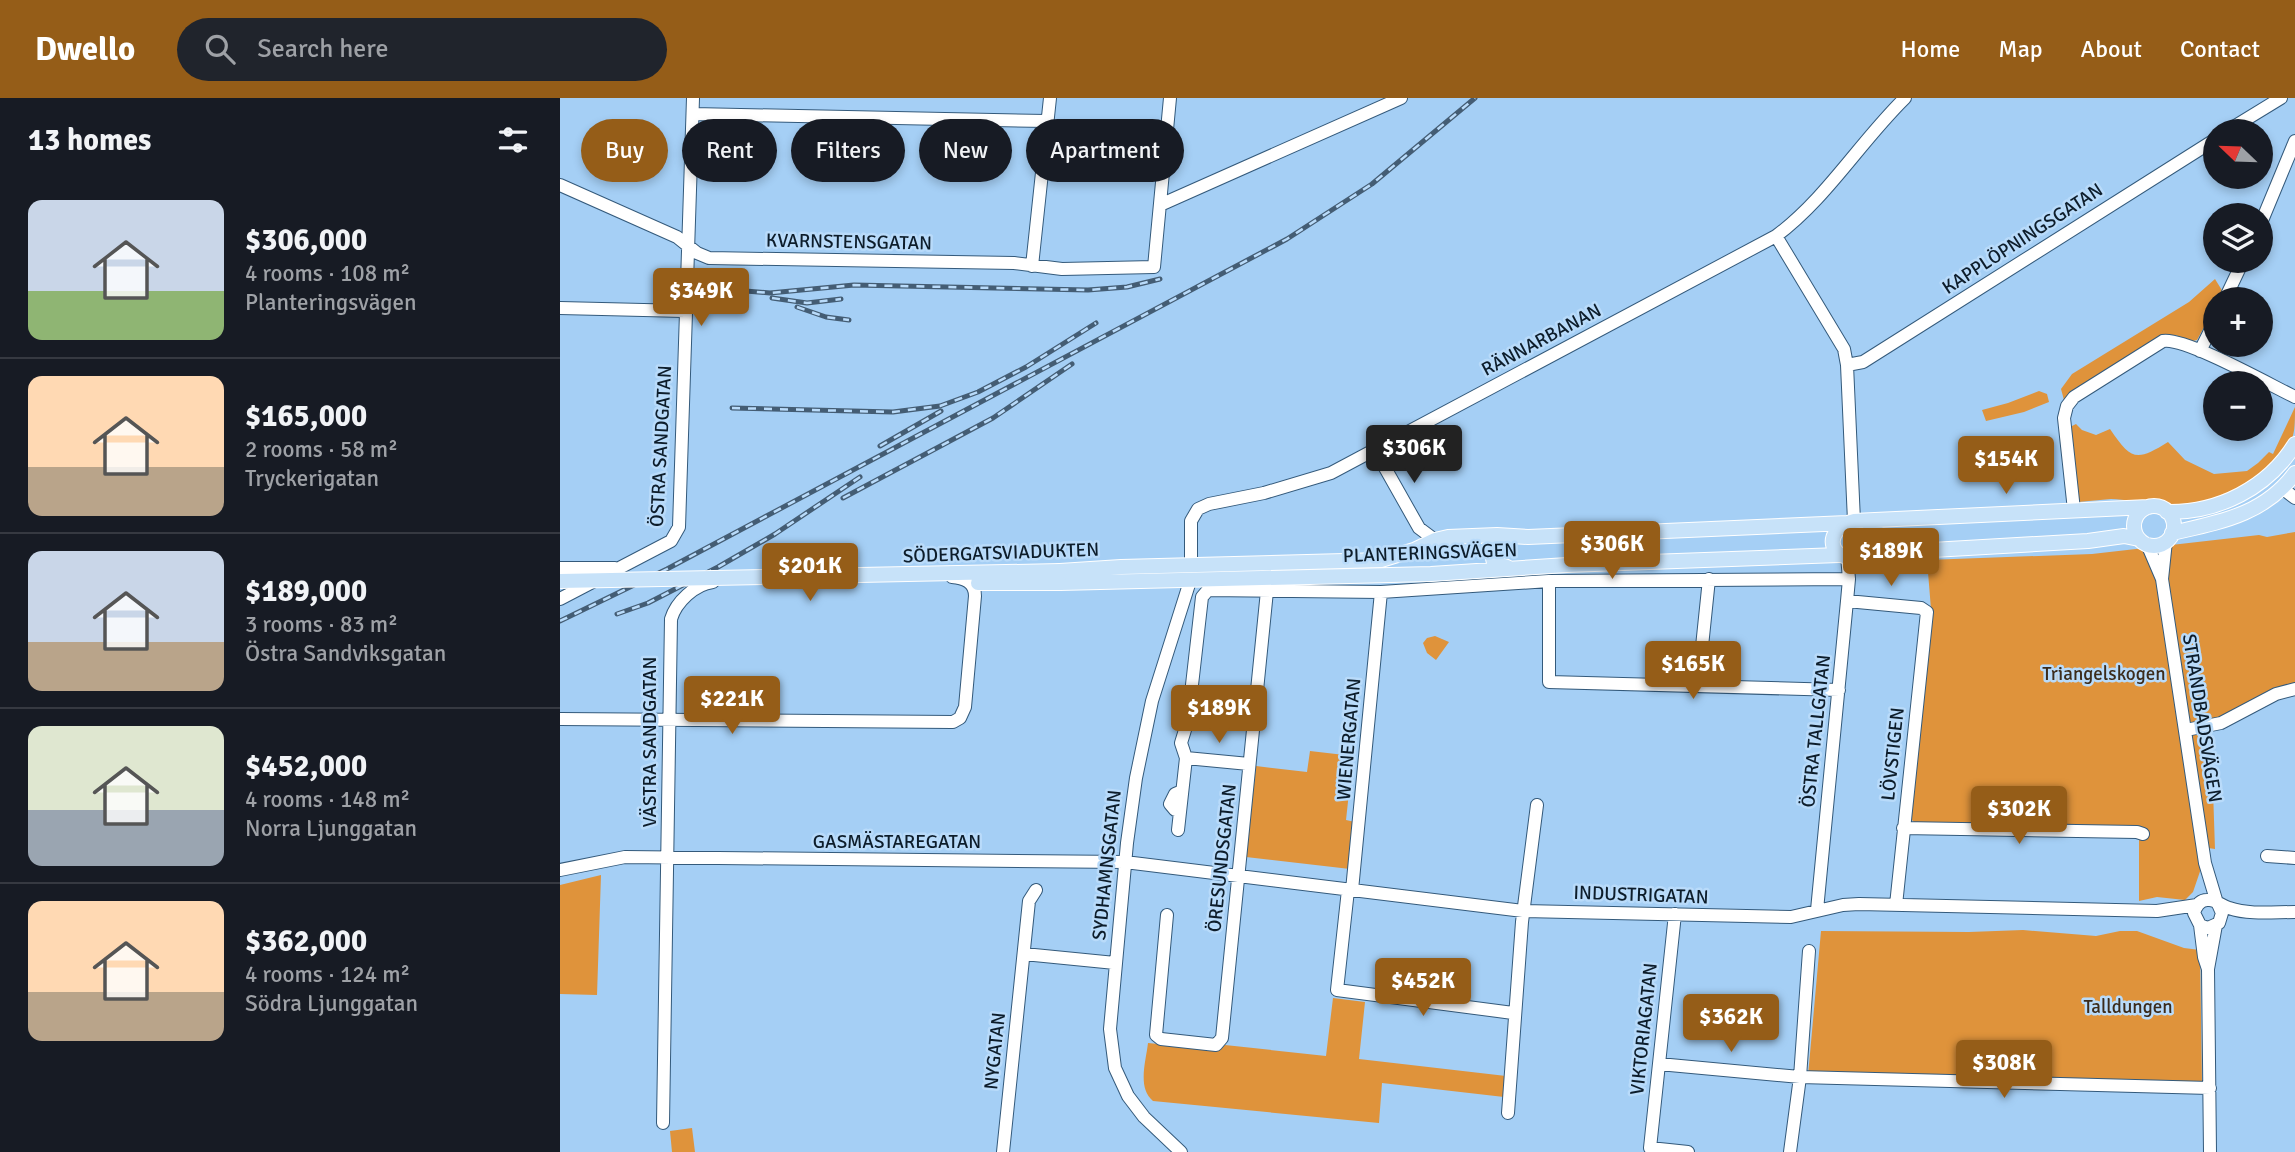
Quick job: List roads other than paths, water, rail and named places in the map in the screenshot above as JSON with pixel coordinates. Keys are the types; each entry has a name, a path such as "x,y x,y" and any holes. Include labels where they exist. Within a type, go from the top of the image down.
{"main road":[{"path":"1863,554 1870,548 1877,533 1875,527 1856,522 1835,534 1833,551 1843,556 2088,541 2124,536 2155,546 2169,537 2250,512 2263,505 2289,481 2291,449"},
{"path":"2167,512 2190,511 2220,503 2260,483 2275,470 2291,449"},
{"path":"2143,542 2136,534 2134,522 2140,512 2148,507 2156,506 2167,512 2172,519 2169,537"},
{"name":"PLANTERINGSVÄGEN","path":"1191,572 1381,560 1448,537 1528,537 2148,507"},
{"path":"1507,535 1492,545 1493,561 1500,566 1514,568"},
{"name":"PLANTERINGSVÄGEN","path":"1191,572 1431,574 1514,568 1843,556"},
{"name":"SÖDERGATSVIADUKTEN","path":"560,590 1191,572"},
{"name":"SÖDERGATSVIADUKTEN","path":"560,581 1060,577"}],"street":[{"name":"ÖSTRA SANDGATAN","path":"619,568 671,541 679,527 693,98"},
{"path":"1046,119 1049,98"},
{"path":"1170,98 1160,205 1401,98"},
{"name":"RÄNNARBANAN","path":"1191,572 1191,521 1198,509 1209,504 1313,480 1375,450 1776,236 1810,207 1905,98"},
{"path":"2247,119 2281,98"},
{"path":"693,114 1026,121"},
{"path":"2269,203 2295,141"},
{"name":"KAPPLÖPNINGSGATAN","path":"1847,365 1863,362 2203,147"},
{"path":"1032,266 1040,182"},
{"name":"KVARNSTENSGATAN","path":"560,185 677,237 697,253 709,258 1014,263 1062,270 1154,267 1160,205"},
{"path":"1776,236 1844,349 1856,522"},
{"path":"560,308 685,310"},
{"path":"2074,510 2064,418 2069,402 2163,341 2174,341 2200,351 2295,397"},
{"path":"2200,351 2203,345"},
{"name":"PLANTERINGSVÄGEN","path":"1375,450 1419,528 1435,540"},
{"path":"2260,483 2289,481 2295,498"},
{"name":"STRANDBADSVÄGEN","path":"2162,579 2169,537"},
{"name":"STRANDBADSVÄGEN","path":"2143,542 2162,579 2205,863 2222,913 2208,969 2210,1152"},
{"name":"ÖSTRA TALLGATAN","path":"1817,910 1849,579 1843,556"},
{"path":"560,568 619,568"},
{"path":"560,599 619,568"},
{"name":"SYDHAMNSGATAN","path":"1176,1151 1134,1104 1115,1068 1110,1029 1125,862 1141,744 1191,572"},
{"name":"VÄSTRA SANDGATAN","path":"663,1123 671,619 676,608 704,583 954,577 970,582 975,591 964,711 960,718 953,722 670,719"},
{"path":"1698,685 1709,579"},
{"name":"PLANTERINGSVÄGEN","path":"1186,758 1181,743 1188,720 1202,597 1205,592 1381,592 1549,581 1849,579"},
{"path":"1549,581 1549,682 1839,690"},
{"name":"ÖRESUNDSGATAN","path":"1167,915 1156,1035 1161,1040 1218,1044 1222,1038 1268,591"},
{"name":"WIENERGATAN","path":"1381,592 1337,990 1513,1013"},
{"name":"LÖVSTIGEN","path":"1847,601 1925,609 1927,612 1896,905"},
{"path":"2186,730 2221,723 2276,694 2295,689"},
{"path":"560,719 670,719"},
{"path":"1178,831 1186,758 1249,764"},
{"path":"1508,1113 1516,1026 1513,1013 1537,805"},
{"path":"1903,828 2143,834"},
{"path":"2267,856 2295,858"},
{"name":"GASMÄSTAREGATAN","path":"560,870 625,857 1125,862"},
{"name":"INDUSTRIGATAN","path":"1125,862 1523,911 1791,917 1843,905 2157,911 2198,904"},
{"name":"STRANDBADSVÄGEN","path":"2205,863 2194,913 2199,924 2208,969"},
{"name":"NYGATAN","path":"1003,1152 1029,901 1036,890"},
{"path":"2198,904 2209,900 2230,909 2295,912"},
{"name":"INDUSTRIGATAN","path":"2157,911 2199,924"},
{"path":"2199,924 2208,928 2255,912"},
{"name":"VIKTORIAGATAN","path":"1675,914 1650,1148 1688,1152"},
{"path":"1790,1152 1800,1077 1809,951"},
{"path":"1024,954 1115,963"},
{"path":"1659,1064 1800,1077 2210,1088"}],"railway":[{"path":"560,621 667,569 1287,239 1372,184 1475,98"},
{"path":"709,288 770,293 854,285 1088,290 1127,287 1160,279"},
{"path":"772,298 807,303 841,299"},
{"path":"797,307 826,317 849,320"},
{"path":"732,408 893,412 940,406 978,392 1026,367 1096,323"},
{"path":"843,498 993,418 1072,364"},
{"path":"880,446 941,411"},
{"path":"617,614 648,603 718,567 775,534 860,477"}],"park label":[{"name":"Triangelskogen","path":"2104,673"},
{"name":"Talldungen","path":"2128,1006"}]}
